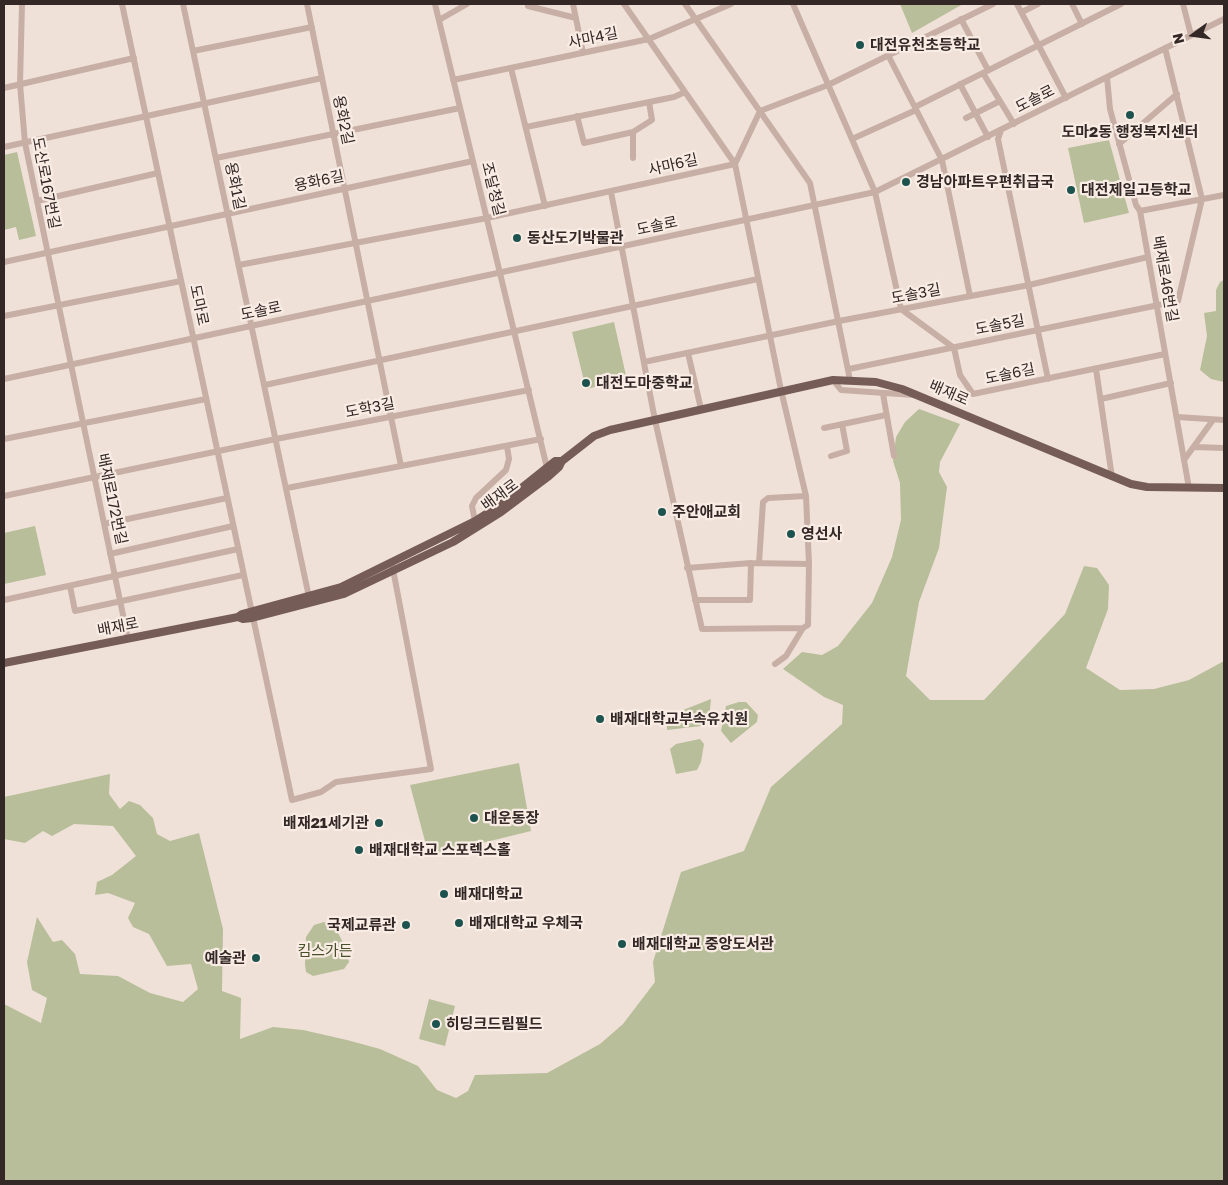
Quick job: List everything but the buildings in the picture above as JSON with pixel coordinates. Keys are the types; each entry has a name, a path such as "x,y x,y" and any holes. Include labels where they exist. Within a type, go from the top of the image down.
{"main road":[{"name":"배재로","path":"451,538 548,472 559,467 562,461 602,433 781,390 833,380 876,382 917,395 1112,477 1141,486 1224,488"},
{"name":"배재로","path":"4,663 238,617 342,591 482,525 548,472"},
{"name":"배재로","path":"251,614 342,591"}],"street":[{"name":"도산로167번길","path":"22,4 20,84 25,143 71,364"},
{"name":"도마로","path":"122,4 251,614"},
{"name":"용화1길","path":"183,4 309,598"},
{"name":"용화2길","path":"307,4 401,466"},
{"name":"조달청길","path":"435,4 548,472"},
{"path":"439,20 467,4"},
{"path":"528,4 528,6 576,18"},
{"path":"572,4 583,53"},
{"path":"624,4 735,164 781,390 806,496 809,564 808,625 804,628 786,656 775,664"},
{"path":"685,4 810,183 840,321 850,380"},
{"name":"사마4길","path":"454,80 649,39 731,4"},
{"path":"793,4 875,192 901,309 954,348"},
{"path":"735,164 760,111 828,85 993,4"},
{"path":"1017,4 1066,98"},
{"path":"1022,12 1038,4"},
{"path":"1072,4 1082,24"},
{"path":"852,139 916,109 960,84 1121,4"},
{"path":"1184,6 1191,35"},
{"name":"도솔로","path":"4,379 875,192 1224,19"},
{"path":"961,20 1000,101 1014,124"},
{"path":"193,51 312,27"},
{"path":"1165,48 1202,200"},
{"path":"888,55 942,160 970,296"},
{"path":"4,88 134,58"},
{"path":"512,68 545,206"},
{"name":"배재로46번길","path":"1108,77 1110,109 1136,205 1140,210 1189,488"},
{"path":"4,147 322,78"},
{"path":"960,84 988,137"},
{"path":"526,126 674,97 686,92"},
{"path":"1119,144 1177,94"},
{"path":"966,118 1000,101"},
{"path":"577,116 584,144 633,132 652,120 649,102"},
{"path":"216,158 460,108"},
{"path":"1001,130 998,140 1048,379"},
{"path":"633,132 633,158"},
{"name":"용화6길","path":"4,262 473,161"},
{"name":"사마6길","path":"239,266 487,218 735,164"},
{"path":"37,201 158,172"},
{"path":"611,192 655,420 702,629 804,628"},
{"path":"1140,210 1224,195"},
{"name":"도솔5길","path":"849,369 1178,301 1202,200"},
{"name":"도솔3길","path":"644,362 840,321 1029,285 1148,257"},
{"path":"265,385 758,279"},
{"path":"4,316 181,281"},
{"name":"도솔6길","path":"954,348 960,375 973,394 1166,354"},
{"path":"688,353 701,409"},
{"name":"배재로172번길","path":"71,364 128,639"},
{"path":"1096,369 1112,477"},
{"path":"833,380 841,390 917,395"},
{"path":"1101,399 1171,383"},
{"name":"도학3길","path":"4,496 276,439 529,390"},
{"path":"882,394 894,456"},
{"path":"4,439 206,399"},
{"path":"824,428 886,414"},
{"path":"1177,417 1224,420"},
{"path":"1184,460 1195,447 1212,420"},
{"path":"831,456 847,451 842,424"},
{"path":"287,488 541,439"},
{"path":"475,521 472,506 476,498 506,470 509,459 507,446"},
{"path":"1195,447 1224,448"},
{"path":"759,563 763,502 768,498 806,496"},
{"path":"104,524 227,498"},
{"path":"110,554 233,526"},
{"path":"4,600 238,549"},
{"path":"688,568 751,563 809,564"},
{"path":"696,600 750,600 751,563"},
{"path":"251,614 292,800 321,792 342,781 431,769 393,567"},
{"path":"70,586 75,612 243,575"}],"green space":[{"path":"900,4 963,4 912,33"},
{"path":"1109,140 1129,213 1084,223 1068,148"},
{"path":"17,152 36,236 19,240 16,227 4,230 4,155"},
{"path":"1224,280 1224,382 1211,379 1200,370 1207,336 1204,313 1216,311 1216,290 1220,282"},
{"path":"614,322 627,380 586,389 572,332"},
{"path":"919,409 960,424 940,462 939,472 947,487 939,548 919,602 906,676 930,700 984,700 1065,614 1084,566 1097,568 1109,585 1108,609 1086,668 1120,690 1154,689 1189,680 1224,661 1224,1181 4,1181 4,1004 41,1023 47,998 32,990 27,962 37,917 53,942 62,940 75,954 80,974 118,976 150,993 183,1002 198,989 191,964 167,966 149,934 133,927 128,918 135,903 108,893 95,895 97,882 112,875 136,856 113,826 74,824 52,836 43,831 25,843 4,839 4,797 110,774 109,794 120,809 129,801 140,805 153,818 157,834 170,841 199,833 223,929 222,991 241,998 240,1039 273,1027 303,1030 380,1049 418,1066 437,1090 456,1098 468,1091 475,1075 547,1073 600,1044 623,1024 655,982 653,962 681,872 744,851 771,787 842,724 843,705 824,697 783,669 802,652 822,655 838,646 872,603 892,557 901,520 900,483 893,461 896,437 905,422"},
{"path":"35,526 46,575 4,584 4,533"},
{"path":"711,699 709,719 701,726 667,730 667,721 673,714"},
{"path":"746,702 758,715 757,722 731,743 721,731 726,706"},
{"path":"700,739 704,744 701,762 697,770 676,774 670,749 676,744"},
{"name":"대운동장","path":"519,763 531,831 429,856 410,785"},
{"name":"킴스가든","path":"324,922 330,924 338,933 346,948 349,962 344,969 313,976 306,972 306,937 314,925"},
{"name":"히딩크드림필드","path":"429,999 455,1006 445,1046 419,1039"}],"place":[{"name":"대전유천초등학교","path":"860,45"},
{"name":"도마2동 행정복지센터","path":"1130,115"},
{"name":"경남아파트우편취급국","path":"906,182"},
{"name":"대전제일고등학교","path":"1071,190"},
{"name":"동산도기박물관","path":"517,238"},
{"name":"대전도마중학교","path":"586,383"},
{"name":"주안애교회","path":"662,512"},
{"name":"영선사","path":"791,534"},
{"name":"배재대학교부속유치원","path":"600,719"},
{"name":"대운동장","path":"474,818"},
{"name":"배재21세기관","path":"379,823"},
{"name":"배재대학교 스포렉스홀","path":"359,850"},
{"name":"배재대학교","path":"444,894"},
{"name":"배재대학교 우체국","path":"459,923"},
{"name":"국제교류관","path":"406,925"},
{"name":"배재대학교 중앙도서관","path":"622,944"},
{"name":"예술관","path":"256,958"},
{"name":"히딩크드림필드","path":"436,1024"}]}
